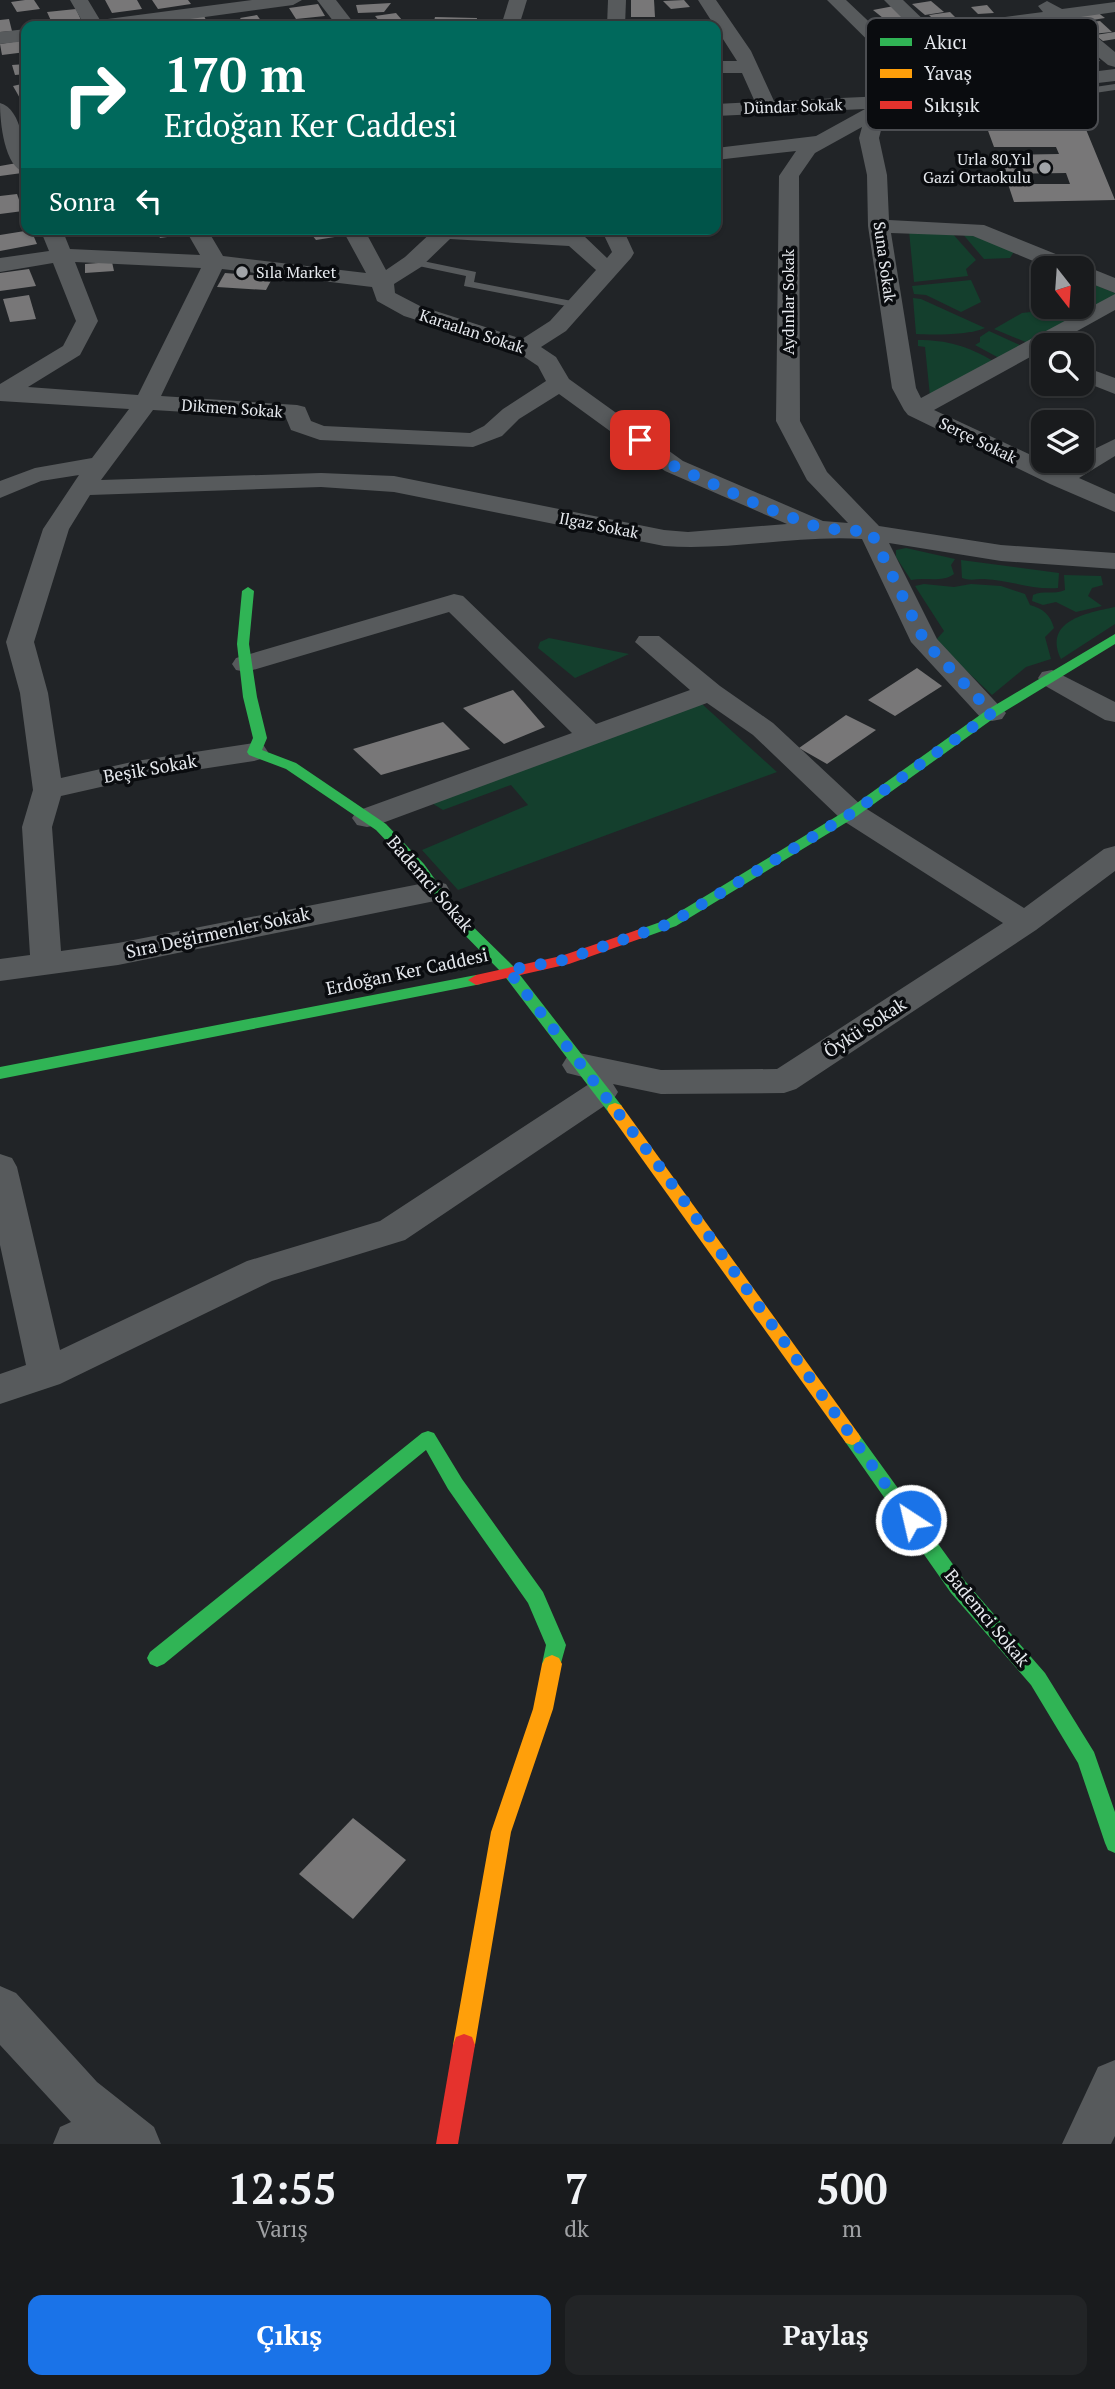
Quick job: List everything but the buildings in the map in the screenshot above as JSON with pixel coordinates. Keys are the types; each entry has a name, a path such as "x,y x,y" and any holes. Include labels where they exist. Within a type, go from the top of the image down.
{"street":[{"path":"79,0 91,21"},
{"path":"143,21 293,0"},
{"path":"326,0 343,21"},
{"path":"512,21 518,0"},
{"path":"616,21 617,0"},
{"path":"707,0 742,51 766,106"},
{"path":"836,0 866,29"},
{"path":"893,0 912,18"},
{"path":"1039,0 1061,18"},
{"path":"1029,18 1115,7"},
{"path":"0,38 21,36"},
{"path":"1098,47 1115,61"},
{"path":"721,67 749,67"},
{"name":"Dündar Sokak","path":"721,110 866,103"},
{"path":"0,109 21,153"},
{"name":"Aydınlar Sokak","path":"866,117 808,149 789,176 788,421 816,475 871,532 925,642 992,713"},
{"name":"Suna Sokak","path":"871,130 869,138 877,176 879,226 904,388 916,410"},
{"path":"721,153 820,142"},
{"path":"0,162 21,161"},
{"path":"879,226 976,230 1040,256"},
{"path":"1,393 72,350 88,321 54,235"},
{"path":"199,235 215,262"},
{"name":"Karaalan Sokak","path":"356,235 382,282 386,296 412,311 525,347 548,362 559,383 674,466 820,528"},
{"path":"0,265 62,255 215,262 382,282 413,262 442,235"},
{"path":"503,235 575,240 609,271"},
{"path":"525,347 558,326 609,271 623,253 615,235"},
{"path":"46,962 37,827 48,790 34,694 10,644 34,591 56,529 82,488 146,403 215,262"},
{"path":"1094,277 1115,286"},
{"path":"1066,333 1115,301"},
{"path":"916,410 1031,355"},
{"path":"1094,378 1115,387"},
{"name":"Dikmen Sokak","path":"1,393 146,403 240,406 297,412 300,425 320,433 472,440 493,431 511,414 559,383"},
{"name":"Serçe Sokak","path":"916,410 1115,504"},
{"path":"1059,479 1115,446"},
{"path":"0,490 34,475 102,464"},
{"name":"Ilgaz Sokak","path":"82,488 321,480 394,484 664,538 688,540 820,528 871,532 1000,553 1115,561"},
{"path":"248,592 243,644 260,738 254,752"},
{"path":"246,664 454,602 591,735"},
{"name":"Erdoğan Ker Caddesi","path":"0,1073 422,992 508,970 564,960 671,923 852,813 992,713 1115,638"},
{"path":"649,642 710,692 763,729 852,813 1025,923"},
{"path":"1052,678 1115,714"},
{"path":"367,818 710,692"},
{"name":"Beşik Sokak","path":"48,790 136,770 254,752"},
{"name":"Bademci Sokak","path":"254,752 291,766 367,818 419,867 454,916 508,970 659,1166 958,1587 1038,1679 1087,1759 1115,1843"},
{"name":"Öykü Sokak","path":"579,1065 661,1082 785,1081 1025,923 1115,856"},
{"name":"Sıra Değirmenler Sokak","path":"0,970 118,954 317,912 435,891"},
{"path":"0,1389 47,1373 260,1271 392,1231 601,1092"},
{"path":"0,1167 47,1373"},
{"path":"157,1658 428,1438 455,1484 536,1598 556,1645 543,1709 501,1832 447,2144"},
{"path":"0,2009 110,2140"},
{"path":"1086,2144 1115,2084"}],"lane":[{"path":"413,262 472,274 468,284 577,305"}],"green space":[{"path":"909,231 951,232 976,260 966,269 968,276 914,282"},
{"path":"961,232 1015,250 1010,258 984,259"},
{"path":"971,280 981,302 961,312 926,295 914,294 912,286"},
{"path":"1094,284 1115,293 1115,297 1094,308"},
{"path":"913,298 921,299 985,328 961,333 916,334"},
{"path":"1031,312 1031,319 1074,319 1047,333 1031,333 1031,341 1028,343 994,329 1022,313"},
{"path":"989,331 1022,346 999,358 975,345 980,342 980,337"},
{"path":"918,340 957,345 993,361 930,396 925,347 918,346"},
{"path":"906,548 955,559 951,565 954,574 939,579 911,580 896,557 896,550"},
{"path":"961,560 1059,573 1058,588 965,579 962,578"},
{"path":"1064,575 1101,576 1103,585 1092,588 1088,596 1102,606 1076,612 1056,602 1043,605 1032,601 1033,595 1065,590"},
{"path":"924,584 954,587 971,584 1001,586 1025,594 1030,605 1045,613 1054,628 1045,637 1051,659 1026,667 992,695 935,641 944,631 915,586"},
{"path":"1115,607 1115,624 1061,659 1057,646 1063,627 1080,616"},
{"path":"549,638 629,654 575,678 538,648 540,642"},
{"path":"702,704 777,772 458,890 422,850 528,805 511,785 443,810 430,802"}],"traffic: fast":[{"path":"248,591 243,644 250,697 260,738 254,752 291,766 381,827 419,867 454,916 508,970 615,1109"},
{"path":"640,934 671,923 852,813 992,713 1115,638"},
{"path":"0,1073 476,980"},
{"path":"157,1658 428,1438 455,1484 536,1598 556,1645 552,1664"},
{"path":"852,1438 958,1587 1038,1679 1087,1759 1115,1843"}],"traffic: slow":[{"path":"615,1109 852,1438"},
{"path":"464,2045 501,1832 543,1709 552,1664"}],"traffic: jam":[{"path":"476,980 564,960 640,934"},
{"path":"447,2144 464,2045"}],"place":[{"name":"Urla 80.Yıl Gazi Ortaokulu","path":"1045,168"},
{"name":"Sıla Market","path":"242,272"}],"route":[{"path":"640,440 674,466 761,506 820,528 871,532 925,642 992,713 852,813 671,923 564,960 508,970 659,1166 911,1520"}]}
